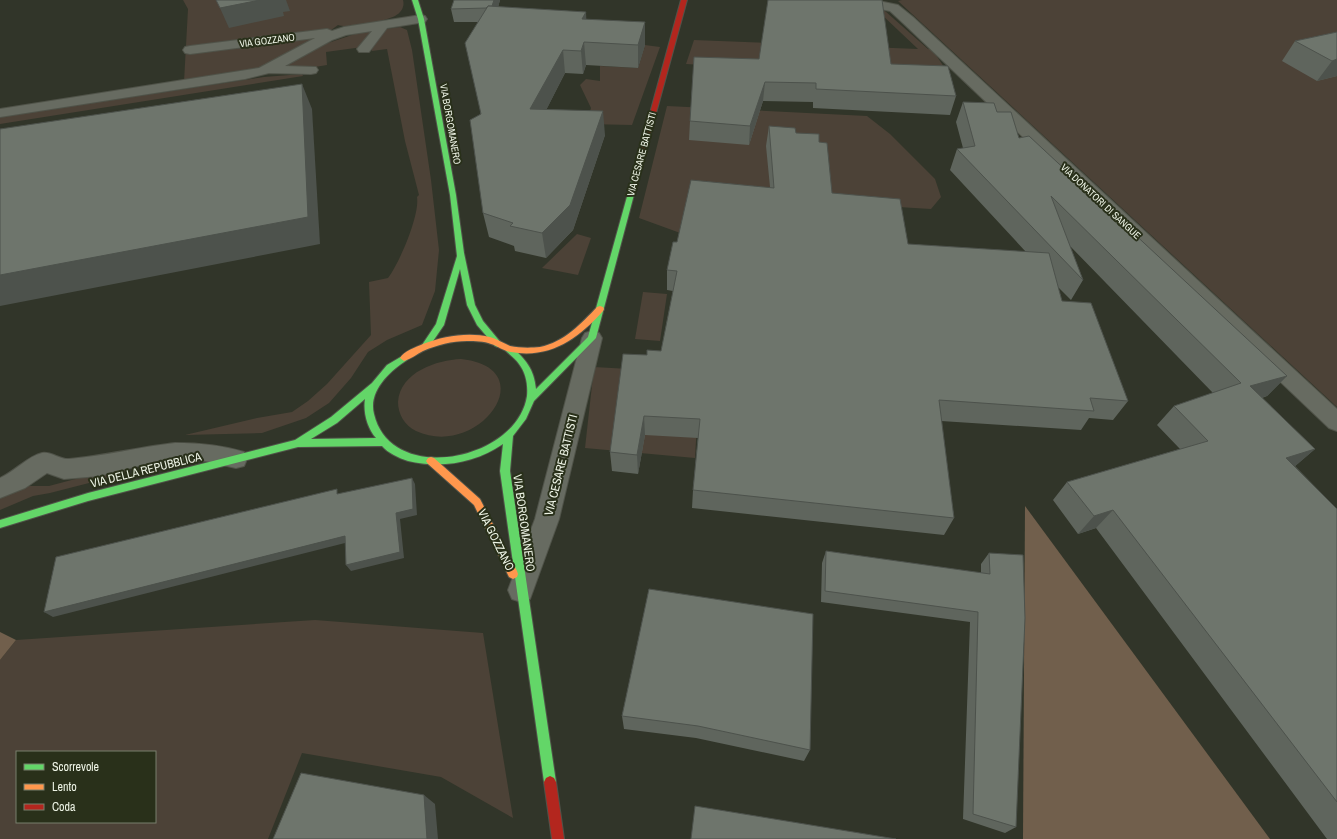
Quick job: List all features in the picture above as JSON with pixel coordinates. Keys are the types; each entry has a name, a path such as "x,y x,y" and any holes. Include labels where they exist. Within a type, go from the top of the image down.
{"main road":[{"name":"VIA BORGOMANERO","path":"415,0 421,19 453,195 460,253 471,305 480,323 498,344"},
{"name":"VIA CESARE BATTISTI","path":"531,399 592,338 684,0"},
{"name":"VIA BORGOMANERO","path":"426,345 440,325 460,253"},
{"name":"VIA CESARE BATTISTI","path":"509,349 541,349 571,339 583,329 600,309"},
{"path":"456,338 477,338 498,344 519,356 529,371 532,388 531,399 523,418 509,435 489,448 472,455 455,460 431,461 406,456 393,450 383,442 375,432 369,414 371,397 376,385 384,374 399,359 426,345 456,338"},
{"name":"VIA DELLA REPUBBLICA","path":"298,443 334,420 376,385"},
{"name":"VIA BORGOMANERO","path":"509,435 505,471 558,839"},
{"name":"VIA DELLA REPUBBLICA","path":"0,524 88,497 298,443 383,442"},
{"name":"VIA GOZZANO","path":"431,461 477,502 521,590"}],"street":[{"name":"VIA DONATORI DI SANGUE","path":"856,0 894,8 908,20 1337,422"},
{"name":"VIA GOZZANO","path":"190,50 344,31 421,19"},
{"path":"364,49 383,25"},
{"name":"VIA GOZZANO","path":"263,71 327,37 344,31"},
{"path":"0,113 263,71 311,70"},
{"name":"VIA CESARE BATTISTI","path":"521,590 547,519 592,338"},
{"path":"0,488 17,481 44,462 64,470 99,466 142,456 175,452 205,452 236,459"}],"shaded area":[{"path":"183,0 403,0 403,5 402,10 397,15 390,18 366,24 350,26 338,25 298,51 276,62 254,70 184,82 188,9"},
{"path":"839,0 856,2 885,11 928,49 932,49 952,79 686,64 694,40 918,49 881,14"},
{"path":"1337,0 1337,407 898,1"},
{"path":"400,27 407,30 412,50 431,180 439,250 435,291 422,325 387,340 368,352 351,378 329,403 306,418 262,433 185,435 257,418 292,412 308,401 327,384 371,335 369,282 388,278 393,271 408,239 415,215 417,197 419,195 405,141 387,49 372,51 370,46 326,52 327,65 309,68 281,68 328,43 358,33"},
{"path":"645,45 660,47 632,125 586,124 591,108 580,85 586,79 600,81 600,66 638,68"},
{"path":"302,74 303,76 0,124 0,117 264,77"},
{"path":"667,106 867,116 890,134 935,179 941,197 931,209 699,195 683,234 639,218"},
{"path":"577,234 591,238 578,275 542,268"},
{"path":"643,292 667,294 660,341 635,339"},
{"path":"461,359 486,366 498,378 500,393 494,409 480,423 461,433 439,437 412,429 405,423 398,406 400,392 405,383 412,375 431,365"},
{"path":"594,367 700,373 695,458 585,448"},
{"path":"128,465 128,473 33,496 0,510 0,496 22,486 49,486"},
{"path":"1025,506 1270,839 1023,839"},
{"path":"315,620 483,633 513,818 441,777 302,753 268,839 0,839 0,660 16,640"},
{"path":"0,632 16,640 0,660"}],"building":[{"path":"216,0 260,0 220,8"},
{"path":"454,0 494,0 492,6 488,6 486,8 451,9"},
{"path":"768,0 882,0 891,64 948,66 956,96 816,89 816,83 765,82 750,126 690,121 694,57 759,59"},
{"path":"488,6 586,12 582,19 645,22 638,45 584,42 581,51 563,50 530,109 603,111 570,205 542,233 510,226 513,223 483,213 470,120 481,114 465,43"},
{"path":"1337,32 1337,59 1332,61 1295,41"},
{"path":"302,84 308,217 0,275 0,129"},
{"path":"963,102 994,103 997,112 1011,112 1019,138 1029,136 1287,376 1250,386 1315,449 1286,458 1337,509 1337,802 1113,510 1094,516 1067,482 1208,441 1174,406 1241,383 1051,196 1083,280 957,149 975,146"},
{"path":"769,126 795,128 796,133 819,134 819,142 827,143 832,193 900,199 908,244 1049,253 1062,301 1091,303 1128,401 1090,398 1094,411 939,400 954,518 693,490 700,419 644,416 637,455 610,452 623,354 647,355 647,350 661,351 677,271 667,270 673,242 677,242 691,180 774,188"},
{"path":"412,478 413,509 396,513 400,552 346,565 345,536 44,612 56,557 337,489 337,494"},
{"path":"826,551 990,574 989,553 1023,555 1025,618 1016,827 973,814 978,612 825,591"},
{"path":"649,589 813,614 810,750 698,726 622,716"},
{"path":"301,773 424,795 427,839 273,839"},
{"path":"695,806 896,839 691,839"}],"traffic: fast":[{"path":"415,0 421,19 432,78 453,195 460,253 471,305 480,323 498,344"},
{"path":"531,399 592,338 641,157"},
{"path":"426,345 440,325 459,258"},
{"path":"404,358 390,368 378,381 370,397 369,413 376,432 387,446 403,455 421,460 440,461 460,459 479,453 495,445 506,437 520,423 531,399 531,382 528,371 522,361 509,349"},
{"path":"298,443 334,420 376,385"},
{"path":"509,435 505,471 550,782"},
{"path":"0,524 88,497 298,443 383,442"}],"traffic: slow":[{"path":"404,358 430,345 457,338 484,339 495,342 509,349 525,351 538,350 550,347 572,336 600,309"},
{"path":"431,461 477,502 513,574"}],"traffic: jam":[{"path":"641,157 684,0"},
{"path":"550,782 558,839"}]}
